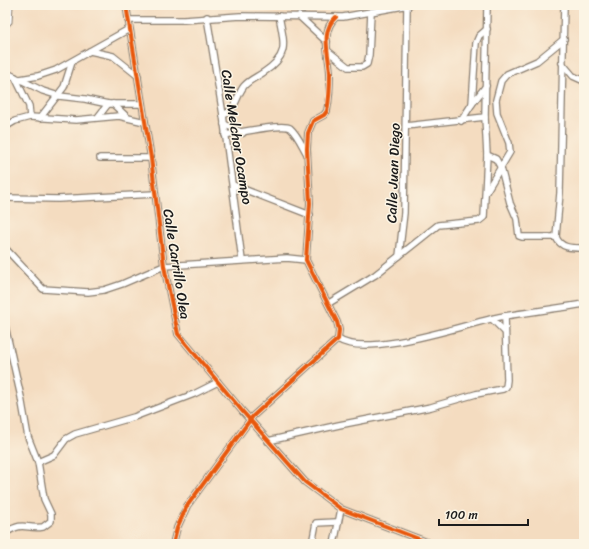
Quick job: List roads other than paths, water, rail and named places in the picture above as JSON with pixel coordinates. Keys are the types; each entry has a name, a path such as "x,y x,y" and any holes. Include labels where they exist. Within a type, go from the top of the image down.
{"street":[{"name":"Calle Carrillo Olea","path":"126,5 151,158 164,266 178,334 268,441 305,482 341,509 432,544"},
{"path":"128,20 184,20 206,17 336,17 408,5"},
{"name":"Calle Juan Diego","path":"399,256 404,220 408,5"},
{"path":"329,303 364,282 438,225 481,220 485,210 486,193 487,156 485,117 487,5"},
{"path":"564,5 560,192 556,237 558,242 567,247 584,248"},
{"path":"328,50 348,67 362,67 367,64 369,56 371,12"},
{"path":"223,115 233,108 244,87 265,72 283,54 284,43 279,16"},
{"path":"299,16 327,42"},
{"name":"Calle Melchor Ocampo","path":"206,17 223,115 242,260"},
{"path":"173,544 177,528 187,506 251,420 265,404 338,339 339,326 329,303 306,260 310,215 307,140 313,121 324,115 328,108 330,73 327,42 329,25 336,17"},
{"path":"18,78 46,74 72,62 130,29"},
{"path":"472,104 476,43 479,36 487,29"},
{"path":"486,193 510,152 509,143 497,113 496,100 501,80 507,74 537,61 564,39"},
{"path":"89,51 113,56 138,76"},
{"path":"40,118 59,96 64,87 72,62"},
{"path":"562,63 573,76 584,82"},
{"path":"5,72 43,91 59,96 110,104 142,104"},
{"path":"18,78 29,106 30,117"},
{"path":"461,121 486,86"},
{"path":"98,117 110,104"},
{"path":"110,104 128,117"},
{"path":"5,127 14,121 30,117 76,120 98,117 128,117 145,122"},
{"path":"406,126 461,121 485,117"},
{"path":"224,124 243,133"},
{"path":"225,135 276,126 286,126 294,132 308,156"},
{"path":"487,156 496,159 501,168 510,203 517,219 519,236 556,237"},
{"path":"100,158 151,158"},
{"path":"233,185 310,215"},
{"path":"5,198 58,198 155,194"},
{"path":"5,248 38,286 43,289 88,292 104,290 164,266 287,258 306,260"},
{"path":"338,339 353,344 380,344 452,331 505,316 584,304"},
{"path":"268,441 339,424 431,408 476,394 503,389 506,387 507,380 505,316"},
{"path":"492,319 505,332"},
{"path":"5,326 21,397 27,432 38,462 44,499 51,514 51,521 43,527 22,525 16,526 5,533"},
{"path":"38,462 54,455 66,439 75,434 134,416 194,394 218,382"},
{"path":"334,544 337,522 341,509"},
{"path":"312,544 316,523 337,522"}],"lane":[{"path":"5,27 10,22 11,5"}]}
